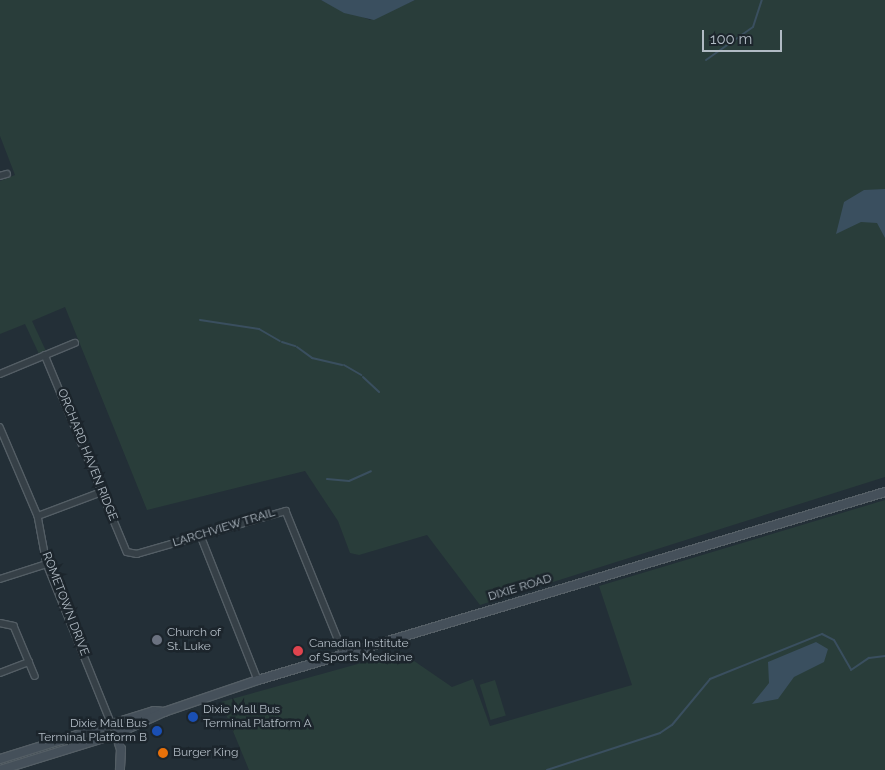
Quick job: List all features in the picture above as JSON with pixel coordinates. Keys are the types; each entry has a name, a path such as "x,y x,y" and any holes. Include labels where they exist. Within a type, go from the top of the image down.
{"main road":[{"name":"DIXIE ROAD","path":"0,770 116,734 164,712 258,680 885,492"},
{"name":"DIXIE ROAD","path":"0,759 112,725 154,710 164,712"},
{"path":"116,734 121,749 120,770"}],"street":[{"path":"0,176 7,174"},
{"path":"0,374 74,342"},
{"name":"ORCHARD HAVEN RIDGE","path":"46,355 102,492 130,554"},
{"name":"ROMETOWN DRIVE","path":"0,427 38,516 47,564 112,725"},
{"path":"38,516 102,492"},
{"name":"LARCHVIEW TRAIL","path":"130,554 201,536 279,511 287,512 344,654"},
{"path":"201,536 258,680"},
{"path":"0,579 47,564"},
{"path":"0,622 14,626 35,676"},
{"path":"0,673 29,662"}],"green space":[{"path":"0,0 321,0 370,20 415,0 885,0 885,477 480,605 427,535 359,555 350,553 338,521 305,471 147,510 65,307 32,321 46,351 39,354 25,324 0,334 0,181 15,175 0,136"},
{"path":"885,500 885,770 249,770 221,702 401,652 452,687 473,679 490,726 632,685 599,586"},
{"path":"495,680 506,715 491,720 480,685"}],"water":[{"path":"321,0 415,0 374,20 344,13"},
{"path":"885,189 885,238 877,223 861,222 836,234 844,202 864,190"},
{"path":"816,642 828,649 824,662 794,677 778,699 752,704 769,683 768,662"}],"waterway":[{"path":"706,60 753,27 762,0"},
{"path":"200,320 259,329 280,341"},
{"path":"282,342 295,346"},
{"path":"297,347 312,358 342,365"},
{"path":"344,365 361,375"},
{"path":"363,377 379,392"},
{"path":"327,479 349,481 371,471"},
{"path":"547,770 660,733 672,725 710,679 822,634 834,640 851,670 869,658 885,656"}],"place":[{"name":"Church of St. Luke","path":"157,640"},
{"name":"Canadian Institute of Sports Medicine","path":"298,651"},
{"name":"Dixie Mall Bus Terminal Platform A","path":"193,717"},
{"name":"Dixie Mall Bus Terminal Platform B","path":"157,731"},
{"name":"Burger King","path":"163,753"}]}
